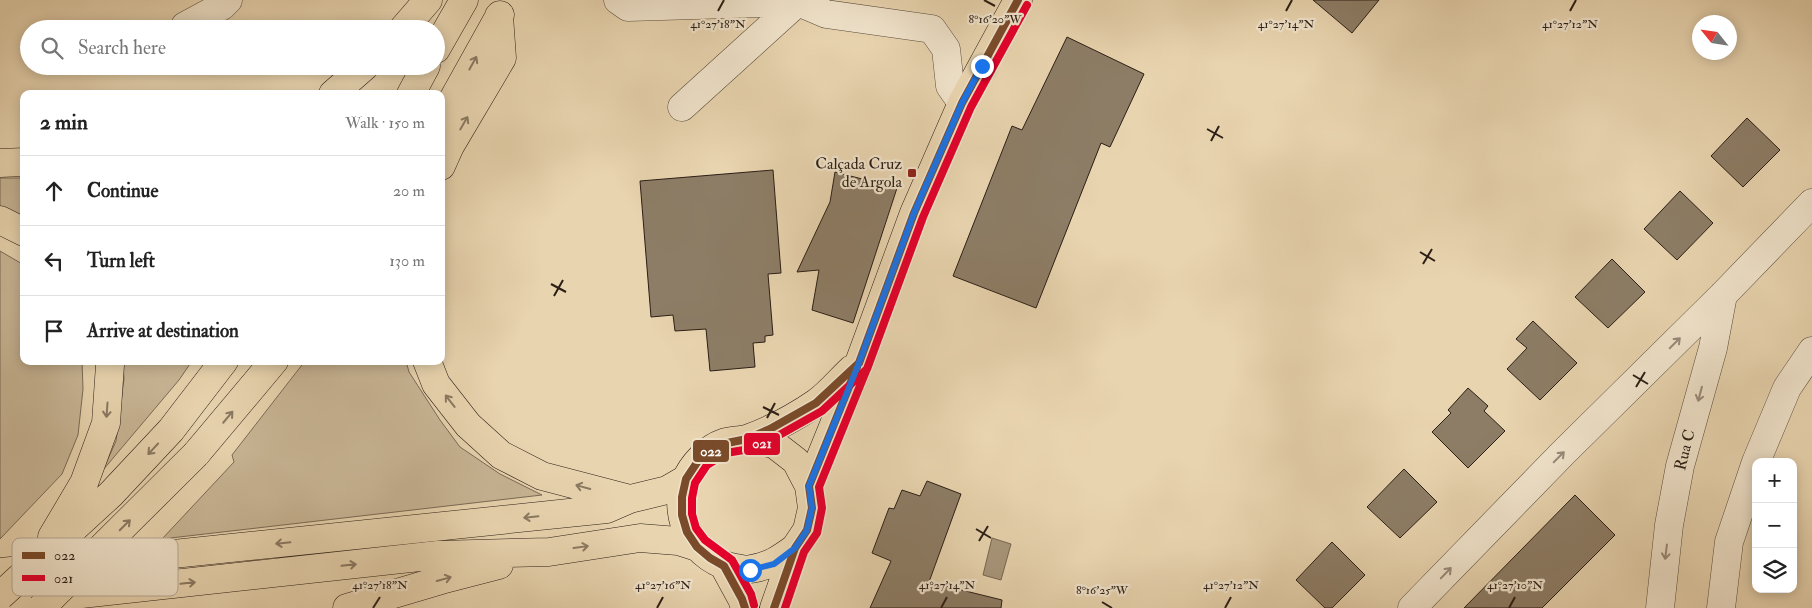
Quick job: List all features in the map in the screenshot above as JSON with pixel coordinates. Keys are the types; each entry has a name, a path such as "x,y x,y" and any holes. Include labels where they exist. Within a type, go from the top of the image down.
{"main road":[{"path":"411,20 428,0"},
{"path":"445,33 464,0"},
{"path":"809,486 859,363 914,213 962,103 1018,0"},
{"path":"445,114 504,8"},
{"path":"445,157 502,58 504,8"},
{"path":"338,90 355,75"},
{"path":"413,90 421,75"},
{"path":"0,163 20,162"},
{"path":"0,220 20,230"},
{"path":"795,548 774,564 750,570 724,566 710,558 697,547 687,532 682,515 682,497 686,479 700,458 722,444 747,439 770,429 816,402 859,363"},
{"path":"52,538 84,482 106,423 110,365"},
{"path":"63,538 111,494 171,430 221,365"},
{"path":"111,538 196,454 271,365"},
{"path":"429,365 436,384 468,425 501,455 542,476 630,499"},
{"path":"747,439 774,444 796,461 809,486 812,508 807,530 795,548 774,608"},
{"path":"178,554 607,509 630,499 666,490 686,479"},
{"path":"347,608 441,580 549,552 640,538 678,541 697,547"},
{"path":"178,583 438,555 549,552"},
{"path":"724,566 745,608"},
{"path":"0,596 12,585"},
{"path":"41,608 53,596"},
{"path":"0,603 64,596"}],"street":[{"path":"196,20 222,6 228,0"},
{"path":"618,0 628,7 799,1 826,14 932,29 946,49 950,86 962,103"},
{"path":"682,107 799,1"},
{"path":"1412,608 1812,203"},
{"name":"Rua C","path":"1660,608 1669,525 1680,466 1712,348 1723,295"},
{"path":"1758,458 1787,388 1812,351"},
{"path":"1721,608 1729,542 1752,474"}],"shaded area":[{"path":"0,178 20,178 20,218 0,209"},
{"path":"0,251 20,263 20,365 82,365 83,389 78,435 62,474 0,539"},
{"path":"123,365 189,365 179,380 103,470 116,441 124,379"},
{"path":"302,365 407,365 409,372 460,447 500,474 542,495 163,538 234,462 232,455"},
{"path":"992,538 1011,544 1001,580 983,575"}],"building":[{"path":"1313,0 1379,0 1352,33"},
{"path":"1067,37 1144,74 1110,147 1101,143 1036,308 953,276 1012,126 1022,130"},
{"path":"1747,118 1780,150 1743,187 1711,156"},
{"path":"773,170 781,273 768,274 773,335 765,336 765,342 753,343 755,367 710,371 706,329 675,331 673,315 651,317 640,181"},
{"path":"835,172 897,188 853,323 812,310 819,270 797,272 830,202"},
{"path":"1680,191 1713,223 1677,260 1644,229"},
{"path":"1612,259 1645,292 1608,328 1575,297"},
{"path":"1533,321 1577,363 1540,400 1507,369 1527,348 1516,339"},
{"path":"1468,388 1488,406 1484,411 1505,431 1468,468 1432,432 1451,413 1448,410"},
{"path":"1404,469 1437,502 1400,538 1367,507"},
{"path":"927,481 961,494 929,582 1002,600 1001,608 870,608 891,561 872,553 889,508 894,509 902,490 920,496"},
{"path":"1575,495 1615,535 1542,608 1464,608"},
{"path":"1332,542 1365,575 1332,608 1325,608 1296,580"}],"transit line":[{"name":"022","path":"745,608 724,566 710,558 697,547 687,532 682,515 682,497 686,479 700,458 722,444 747,439 770,429 816,403 859,363 914,213 962,103 1018,0"},
{"name":"021","path":"754,605 751,594 732,560 705,540 696,528 692,514 692,498 695,483 707,465 726,453 750,449 822,411 867,369 923,217 971,107 1027,5"},
{"name":"022","path":"774,608 795,548 807,530 812,508 809,486 857,367"},
{"name":"021","path":"785,608 804,552 817,533 822,508 819,487 866,371"}],"place":[{"name":"Calçada Cruz de Argola","path":"912,173"}],"route":[{"path":"750,570 774,564 795,548 807,530 812,508 809,486 859,363 914,213 962,103 982,66"}]}
